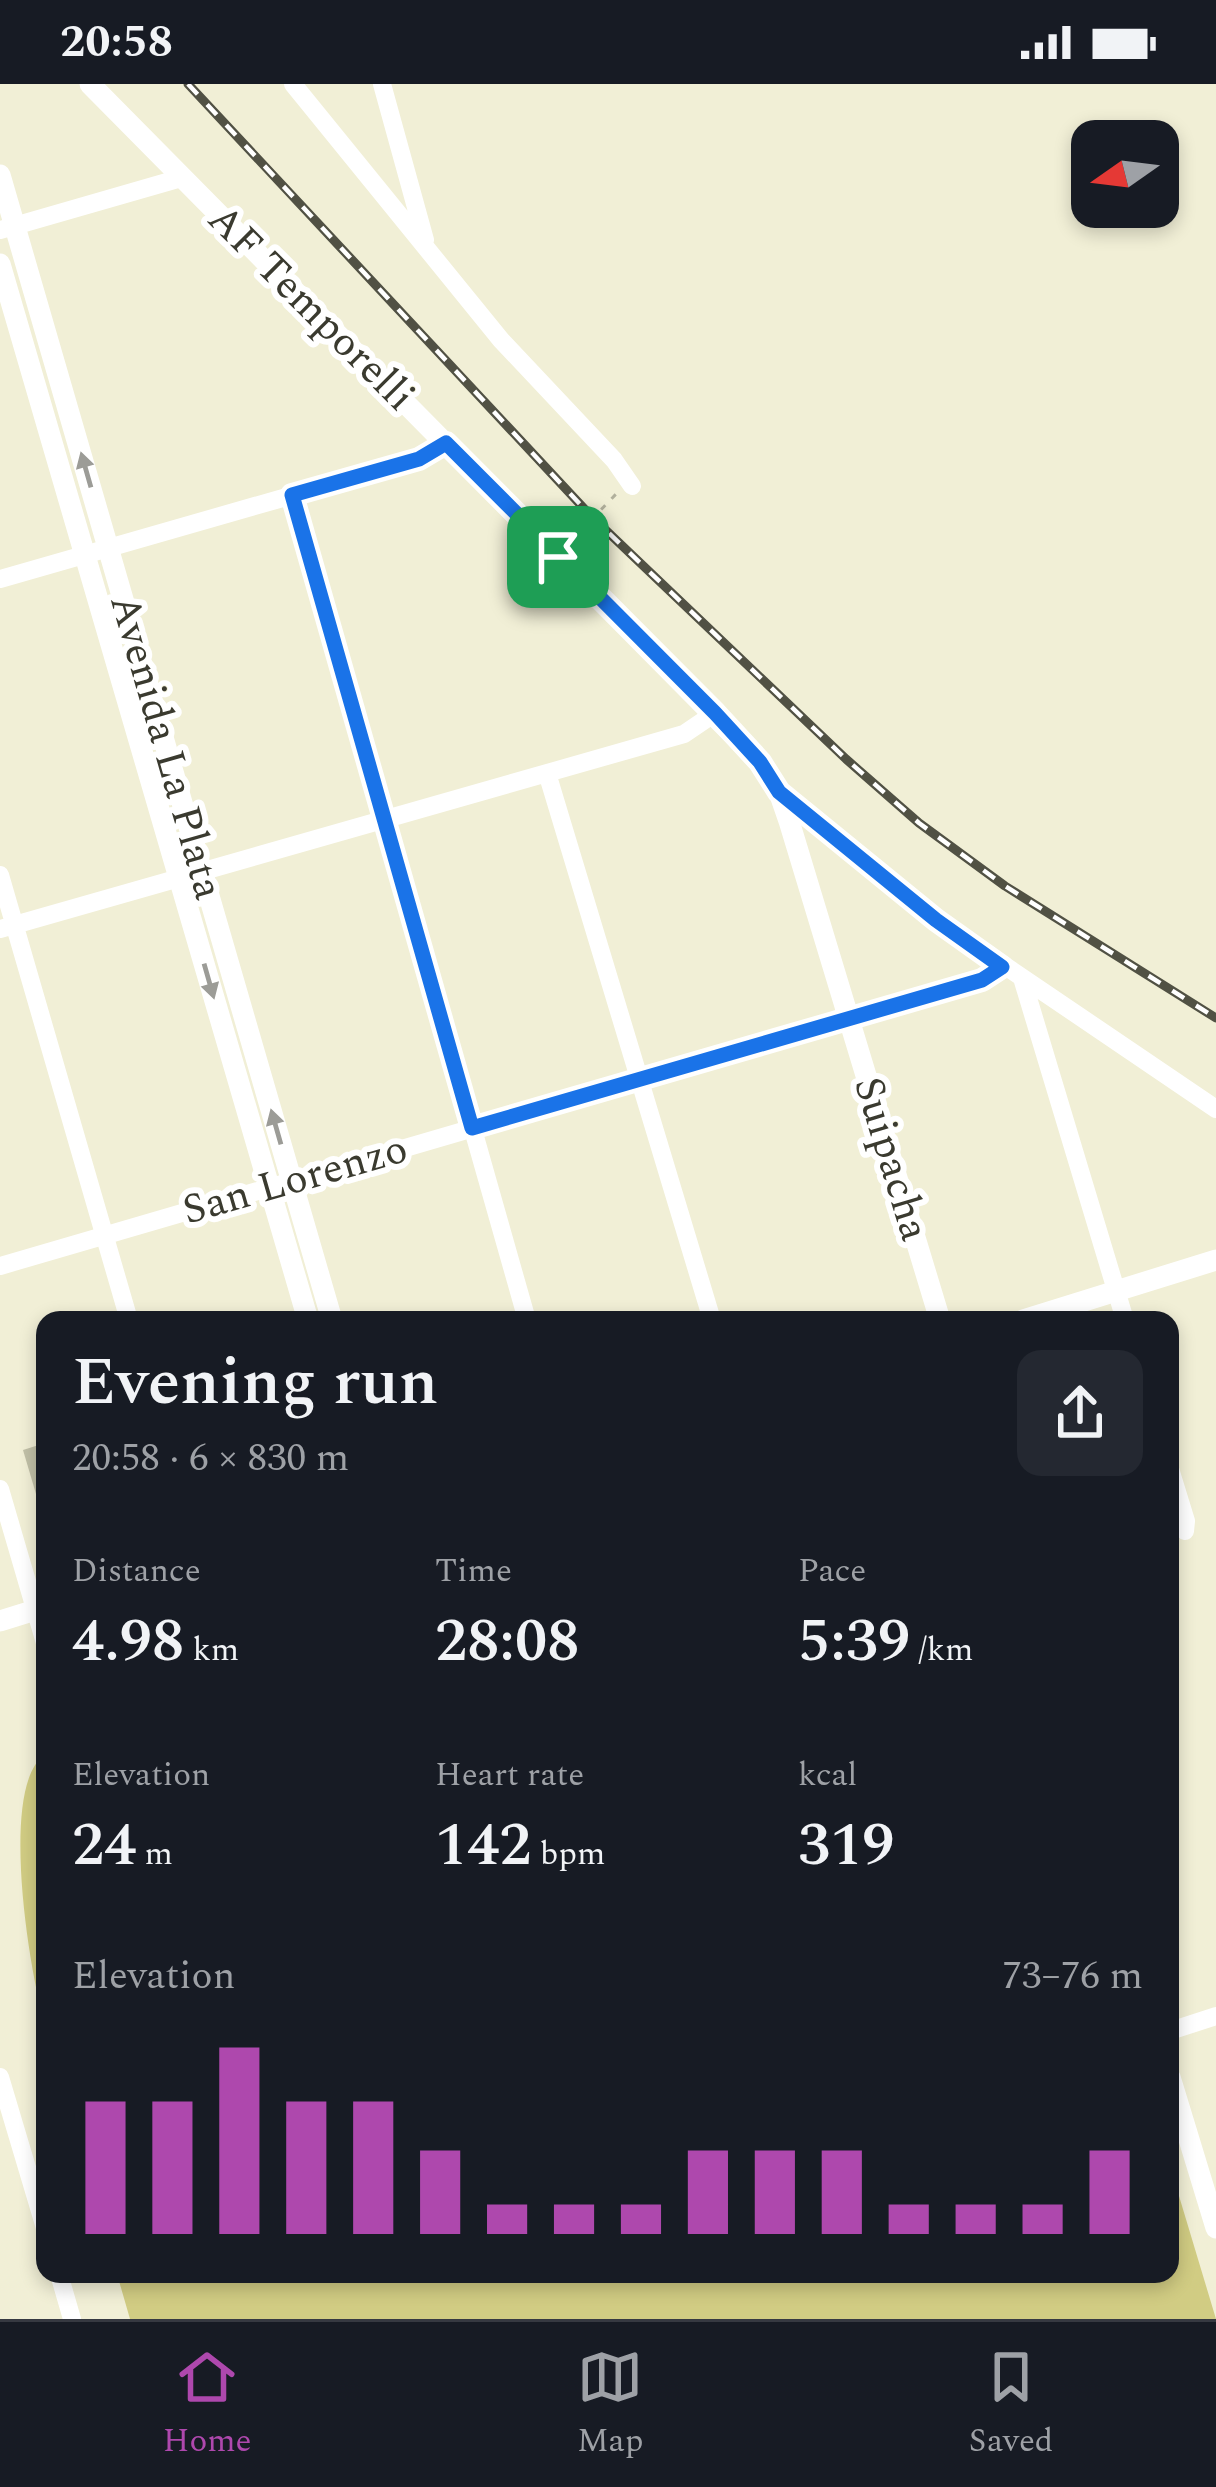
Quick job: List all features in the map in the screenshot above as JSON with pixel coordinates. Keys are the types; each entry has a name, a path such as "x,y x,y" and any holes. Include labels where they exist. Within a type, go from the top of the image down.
{"street":[{"name":"AF Temporelli","path":"90,84 715,713 760,762 779,792"},
{"path":"293,84 501,340 614,460 632,486"},
{"path":"382,84 426,245"},
{"name":"Avenida La Plata","path":"0,175 7,228 108,548 202,872 280,1184 306,1311"},
{"path":"7,228 181,178"},
{"name":"Avenida La Plata","path":"0,264 179,878 280,1184 329,1311"},
{"path":"0,579 419,459 446,443"},
{"path":"292,495 524,1311"},
{"path":"7,927 685,734 715,713"},
{"path":"547,773 709,1311"},
{"path":"779,792 936,920 1216,1109"},
{"name":"Suipacha","path":"779,792 937,1311"},
{"path":"0,875 7,927 126,1311"},
{"name":"San Lorenzo","path":"0,1266 982,980 1002,967"},
{"path":"1022,979 1122,1311"},
{"path":"1052,1311 1216,1260"},
{"path":"0,1489 36,1597"},
{"path":"1179,1506 1185,1531"},
{"path":"0,1621 36,1610"},
{"path":"1179,2028 1216,2016"},
{"path":"0,2077 36,2198"},
{"path":"1179,2107 1216,2228"},
{"path":"61,2283 72,2319"}],"path":[{"path":"558,557 616,493 632,486"}],"shaded area":[{"path":"36,1766 36,1983 25,1919 20,1836"},
{"path":"1179,2196 1216,2319 130,2319 120,2283 1179,2283"}],"building":[{"path":"36,1446 36,1494 23,1450"}],"railway":[{"path":"188,84 592,517 846,759 919,823 1005,886 1216,1018"}],"route":[{"path":"446,443 558,557 715,713 760,762 779,792 936,920 1002,967 982,980 472,1128 292,495 419,459 446,443"}]}
